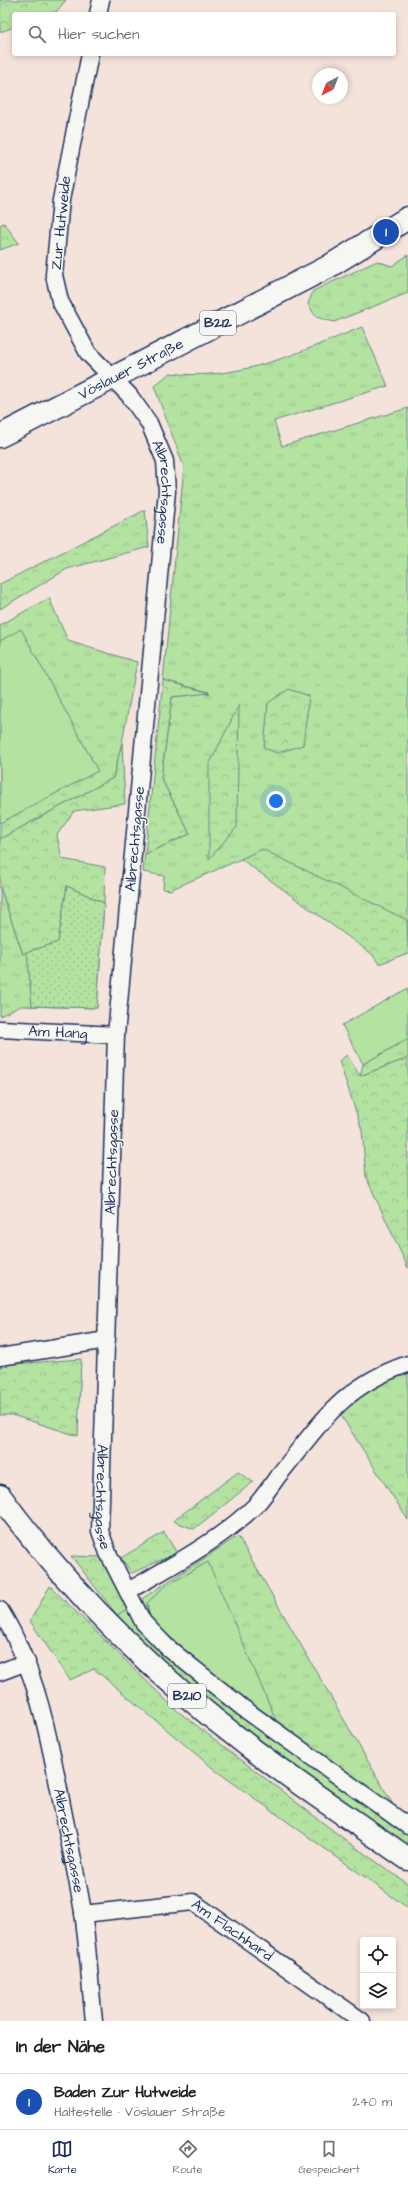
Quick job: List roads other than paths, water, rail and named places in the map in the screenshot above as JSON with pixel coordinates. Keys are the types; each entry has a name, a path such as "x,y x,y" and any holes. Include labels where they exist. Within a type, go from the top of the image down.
{"main road":[{"name":"Vöslauer Straße","path":"0,436 328,266 408,218"},
{"name":"B210","path":"0,1496 43,1552 84,1598 165,1678 206,1712 288,1775 408,1859"}],"street":[{"path":"98,12 101,0"},
{"name":"Zur Hutweide","path":"90,56 61,200 54,275 60,301 88,353 112,378"},
{"name":"Albrechtsgasse","path":"112,378 129,394 149,423 165,461 167,491 116,1035 100,1532 108,1553 143,1622 166,1647 243,1708 408,1826"},
{"name":"Am Hang","path":"0,1029 116,1035"},
{"path":"0,1357 107,1340"},
{"path":"128,1591 205,1547 256,1504 328,1413 355,1389 387,1371 408,1364"},
{"name":"Albrechtsgasse","path":"0,1610 17,1637 27,1662 37,1692 54,1760 83,1914 94,2021"},
{"path":"0,1672 27,1662"},
{"name":"Am Flachhard","path":"83,1914 192,1902 362,2021"}],"place":[{"name":"Baden Zur Hutweide","path":"386,232"}]}
